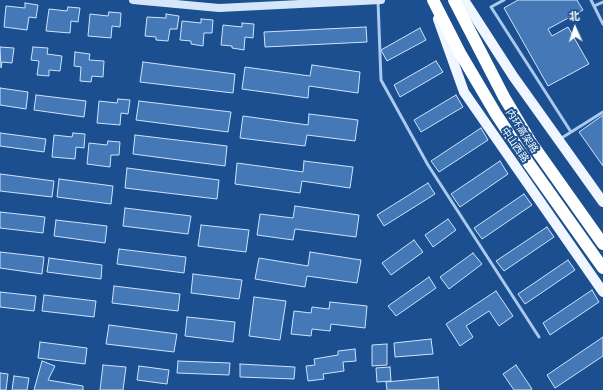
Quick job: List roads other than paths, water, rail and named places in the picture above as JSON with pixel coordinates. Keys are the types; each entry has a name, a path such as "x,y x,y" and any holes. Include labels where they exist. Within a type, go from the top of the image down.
{"highway":[{"name":"内环高架路","path":"432,0 460,53 496,114 527,161 603,268"},
{"name":"内环高架路","path":"454,0 504,97 532,144 566,194 603,244"},
{"path":"463,0 504,97"}],"main road":[{"name":"中山西路","path":"432,0 464,92 603,292"},
{"path":"463,0 513,76 602,200"}],"street":[{"path":"133,0 219,8 380,0"}],"lane":[{"path":"380,0 381,80 428,165 539,337"},
{"path":"504,0 491,7 571,132"},
{"path":"591,0 603,24"},
{"path":"594,6 603,2"},
{"path":"559,140 603,112"}]}
